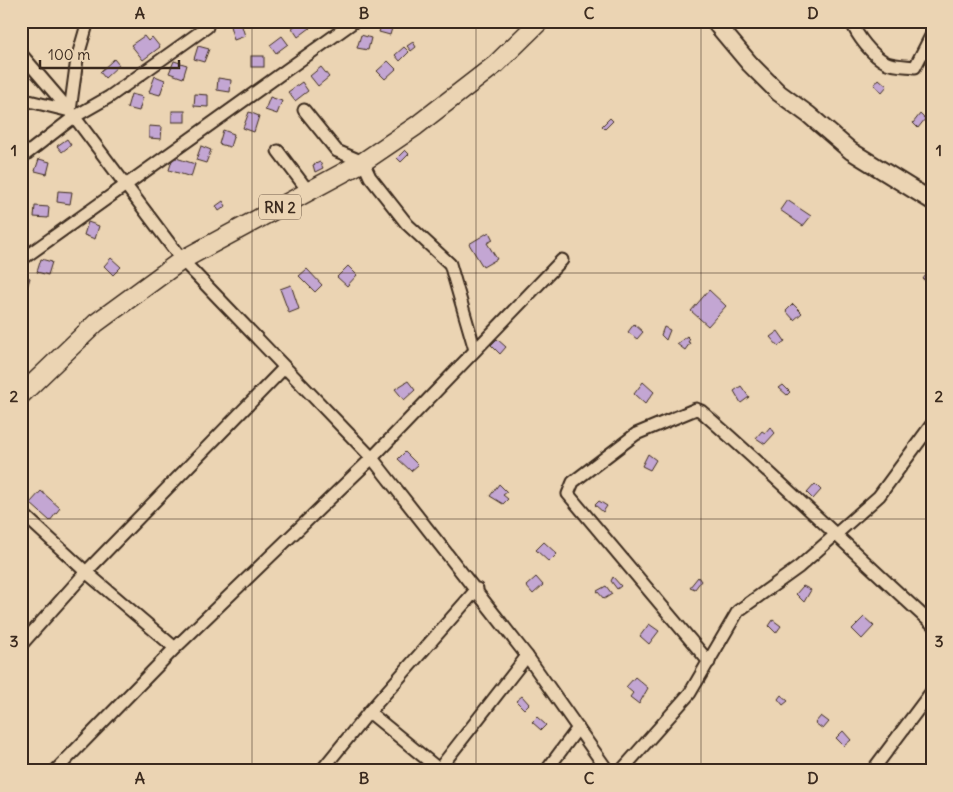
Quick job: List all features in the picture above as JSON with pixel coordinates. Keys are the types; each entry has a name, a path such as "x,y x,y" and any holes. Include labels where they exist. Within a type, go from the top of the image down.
{"main road":[{"name":"RN 2","path":"21,395 96,323 182,260 363,162 416,126 489,70 540,21"}],"street":[{"path":"72,114 77,59 88,21"},
{"path":"21,260 127,186 355,21"},
{"path":"714,21 750,64 780,93 809,114 851,151 932,201"},
{"path":"851,21 854,29 872,52 887,63 905,66 915,67 932,34"},
{"path":"21,158 72,114 109,97 207,27"},
{"path":"21,54 72,114 182,260 372,458 528,656 608,771"},
{"path":"21,98 72,114"},
{"path":"304,110 338,150 363,162 370,177 407,224 450,264 476,350"},
{"path":"278,151 309,192"},
{"path":"55,771 175,648 372,458 562,260"},
{"path":"21,645 86,572 284,368"},
{"path":"709,662 570,499 569,488 572,482 636,434 696,408 702,411 767,468 835,535 932,624"},
{"path":"621,771 690,693 738,611 799,567 884,490 932,424"},
{"path":"21,512 86,572 175,648"},
{"path":"321,771 369,712 477,589"},
{"path":"369,712 440,770 528,656"},
{"path":"872,771 932,690"},
{"path":"546,771 578,728"}],"building":[{"path":"305,21 310,28 298,37 292,28"},
{"path":"383,21 394,21 390,35 379,32"},
{"path":"241,23 245,36 234,40 230,26"},
{"path":"361,35 371,38 368,50 357,48"},
{"path":"144,36 148,41 152,37 160,47 143,60 131,45"},
{"path":"282,36 288,44 276,53 270,45"},
{"path":"413,42 416,47 411,51 407,46"},
{"path":"198,46 209,49 204,62 194,59"},
{"path":"404,47 409,52 400,61 395,55"},
{"path":"251,56 264,56 264,67 251,67"},
{"path":"114,59 119,65 105,78 100,72"},
{"path":"174,61 187,65 183,78 169,73"},
{"path":"388,61 396,69 385,79 377,71"},
{"path":"321,67 329,77 318,86 310,76"},
{"path":"155,76 165,80 160,95 149,92"},
{"path":"218,78 231,80 230,92 217,90"},
{"path":"879,79 887,86 882,92 874,85"},
{"path":"302,82 308,91 295,101 288,92"},
{"path":"131,94 143,97 139,111 127,108"},
{"path":"195,94 208,95 208,107 194,106"},
{"path":"270,97 282,101 277,114 265,110"},
{"path":"172,111 185,111 185,122 172,122"},
{"path":"249,112 259,116 254,132 243,128"},
{"path":"920,114 925,119 918,128 913,123"},
{"path":"610,118 613,121 605,129 602,126"},
{"path":"149,126 162,127 161,139 149,138"},
{"path":"223,130 234,134 230,147 219,144"},
{"path":"67,139 71,145 62,152 57,146"},
{"path":"201,146 211,150 206,163 196,160"},
{"path":"405,150 409,154 401,162 397,158"},
{"path":"173,157 195,164 191,177 169,170"},
{"path":"39,159 50,162 47,174 35,171"},
{"path":"320,162 323,168 315,172 313,165"},
{"path":"21,176 26,177 23,190 21,190"},
{"path":"58,191 72,192 70,204 57,202"},
{"path":"787,200 811,216 803,226 780,210"},
{"path":"223,201 226,206 219,211 216,206"},
{"path":"35,206 49,207 48,218 34,217"},
{"path":"88,222 99,226 95,239 84,235"},
{"path":"21,223 27,224 25,235 21,235"},
{"path":"489,232 493,240 487,243 497,259 483,267 469,244"},
{"path":"111,258 121,267 113,275 104,266"},
{"path":"41,259 52,262 48,275 37,272"},
{"path":"348,266 357,275 347,286 337,277"},
{"path":"307,269 322,285 315,292 299,276"},
{"path":"928,272 932,276 932,287 923,279"},
{"path":"21,275 30,278 26,291 21,290"},
{"path":"291,285 299,309 289,313 280,289"},
{"path":"709,290 726,306 708,326 691,311"},
{"path":"793,304 802,313 794,320 786,311"},
{"path":"634,324 643,332 637,339 628,332"},
{"path":"664,327 670,330 666,340 661,335"},
{"path":"778,331 785,341 778,346 770,337"},
{"path":"687,336 690,339 688,342 690,343 685,350 677,344"},
{"path":"497,339 506,347 500,354 491,345"},
{"path":"408,381 415,390 404,400 395,389"},
{"path":"643,382 654,392 645,404 634,394"},
{"path":"783,385 790,392 787,395 779,388"},
{"path":"741,386 749,397 741,403 734,391"},
{"path":"770,427 775,433 765,444 756,438 762,431 765,433"},
{"path":"405,452 418,465 411,471 398,459"},
{"path":"648,454 656,460 650,470 642,466"},
{"path":"499,484 507,492 503,495 508,499 503,504 490,496"},
{"path":"815,484 821,490 813,499 807,493"},
{"path":"41,491 60,508 50,521 30,503"},
{"path":"599,501 607,506 603,512 595,505"},
{"path":"544,542 557,554 549,562 536,550"},
{"path":"536,577 543,585 533,594 526,586"},
{"path":"613,577 621,586 617,589 611,581"},
{"path":"698,577 701,581 695,589 690,587"},
{"path":"606,586 612,594 604,599 597,591"},
{"path":"803,586 811,590 804,602 796,594"},
{"path":"864,617 874,626 862,639 852,629"},
{"path":"773,620 781,626 776,633 769,626"},
{"path":"649,624 659,631 649,644 640,636"},
{"path":"635,677 648,688 639,704 630,697 633,693 626,687"},
{"path":"781,695 788,701 783,705 778,699"},
{"path":"522,696 529,704 524,709 516,701"},
{"path":"821,716 829,722 823,729 815,723"},
{"path":"537,717 546,725 541,730 532,722"},
{"path":"843,731 851,740 844,746 836,738"}]}
